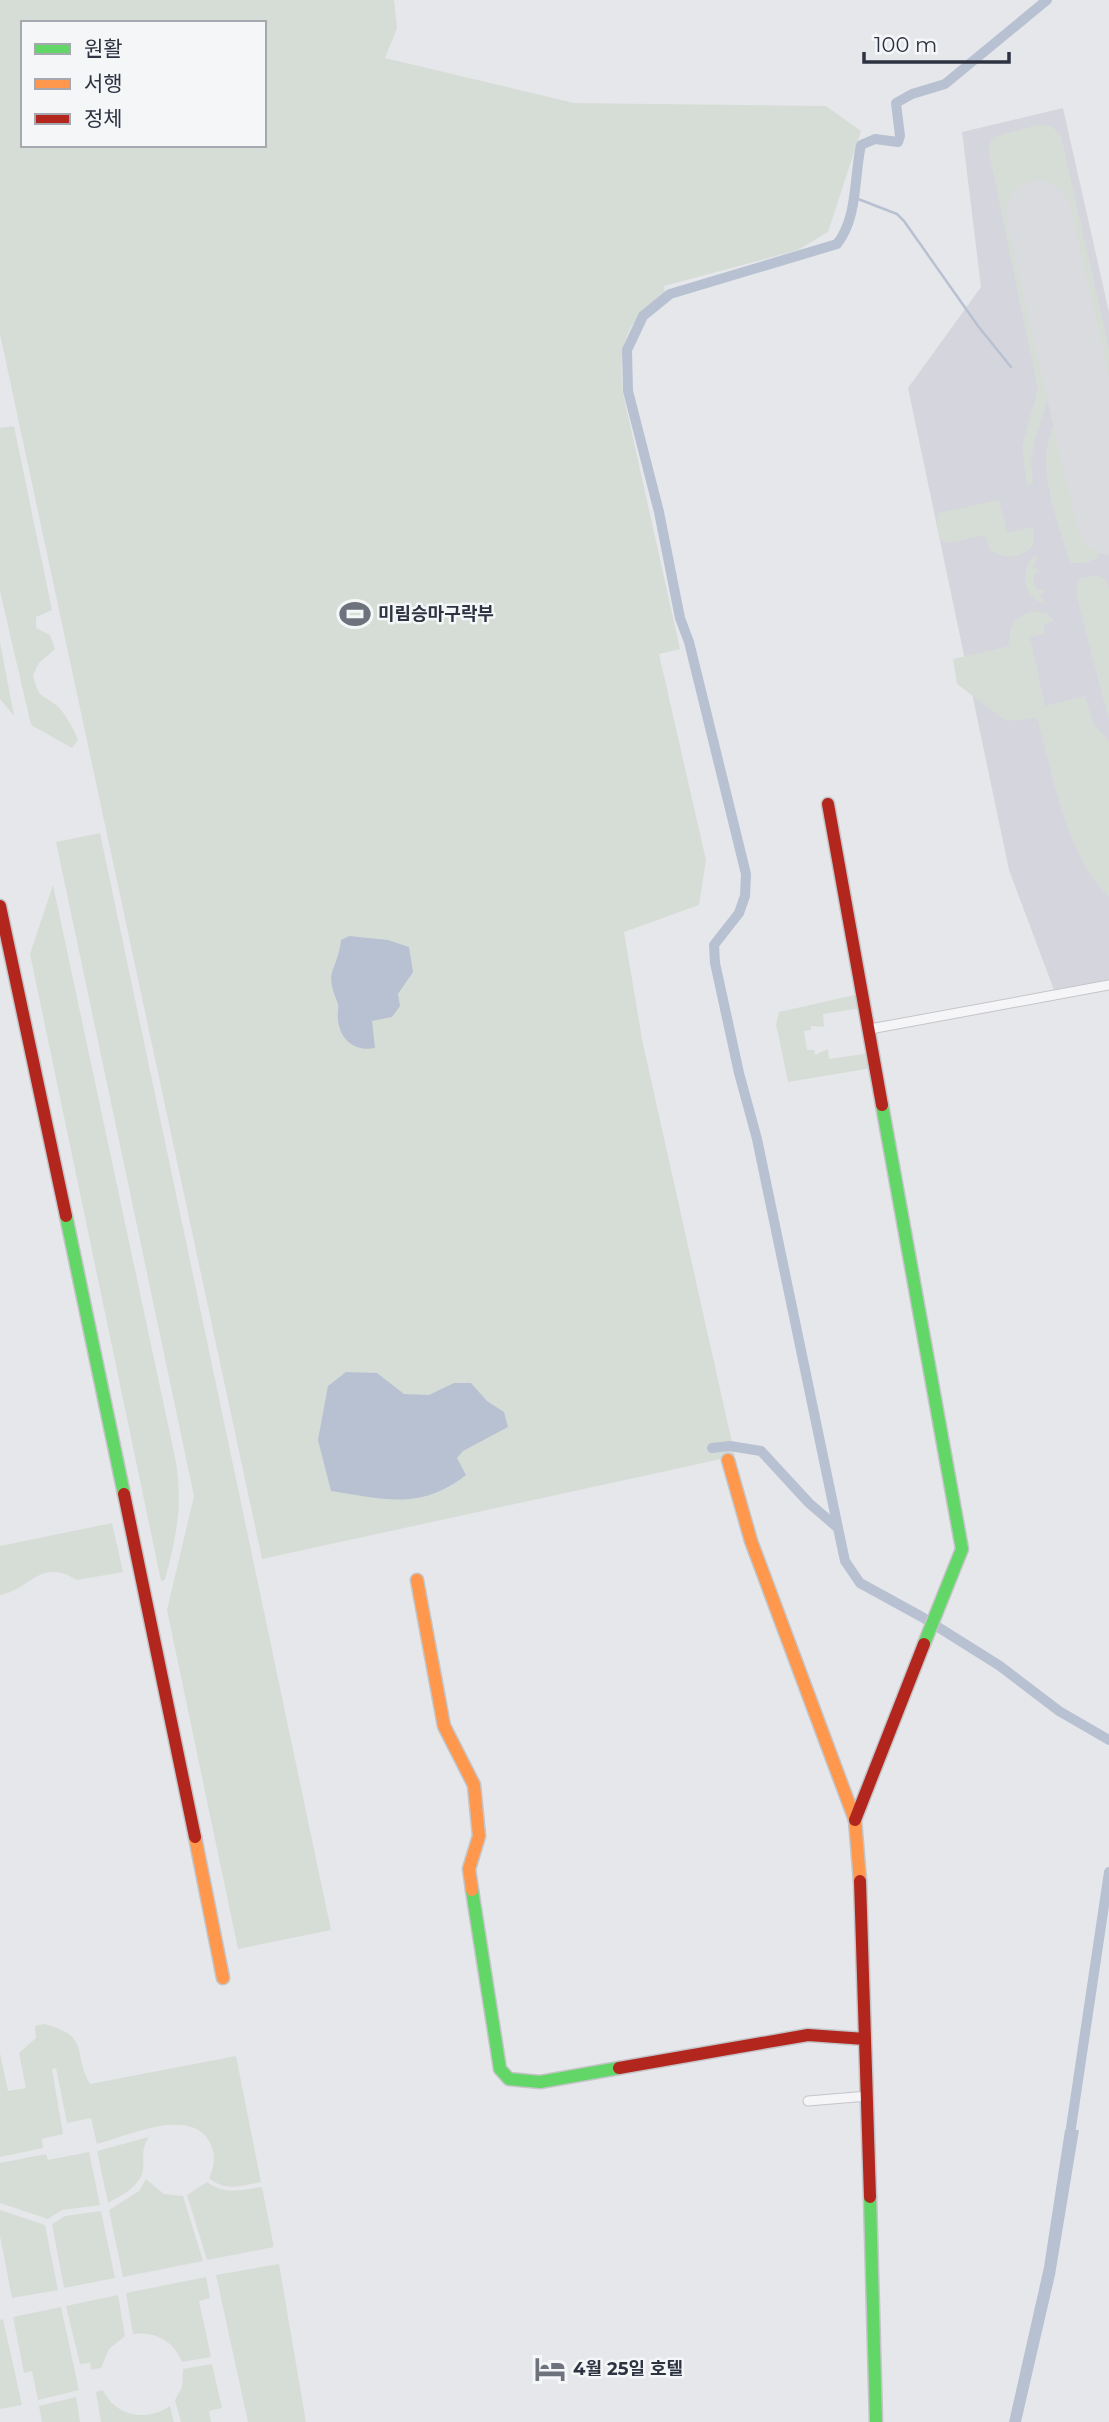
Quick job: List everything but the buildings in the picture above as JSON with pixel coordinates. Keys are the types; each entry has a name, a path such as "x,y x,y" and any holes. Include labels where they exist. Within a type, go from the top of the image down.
{"street":[{"path":"828,804 962,1549 855,1820"},
{"path":"0,906 120,1481 155,1630 223,1978"},
{"path":"870,1029 1109,985"},
{"path":"728,1461 751,1541 855,1820 860,1868 868,2096 876,2422"},
{"path":"417,1580 444,1726 474,1785 479,1836 469,1870 500,2069 509,2079 540,2082 808,2035 865,2039"},
{"path":"808,2101 868,2096"}],"shaded area":[{"name":"미림승마구락부","path":"0,0 394,0 397,28 385,58 574,103 826,106 861,131 828,232 798,250 664,286 665,293 633,324 627,336 622,361 623,393 680,649 659,654 706,860 699,905 624,932 643,1044 735,1456 262,1559 0,334"},
{"path":"1063,108 1109,312 1109,980 1054,990 1009,870 908,388 981,287 962,132"},
{"path":"1038,125 1051,126 1061,136 1109,349 1109,448 1055,205 1023,211 1058,366 1034,443 1031,461 1033,483 1027,485 1022,447 1038,389 988,147 994,137"},
{"path":"1062,413 1070,416 1100,551 1098,558 1086,563 1071,563 1068,557 1048,484 1047,446 1052,429"},
{"path":"14,426 52,610 36,617 36,628 50,635 55,649 39,663 33,675 39,691 59,708 72,727 78,740 72,748 31,725 0,591 0,428"},
{"path":"999,500 1007,533 1034,527 1034,544 1024,553 1008,556 996,553 990,550 985,535 949,543 940,540 936,522 939,513"},
{"path":"1035,555 1037,558 1033,567 1040,570 1034,575 1033,582 1037,589 1045,590 1040,597 1047,605 1033,597 1026,584 1026,569"},
{"path":"1097,575 1107,581 1109,589 1109,720 1076,594 1079,579"},
{"path":"1035,611 1048,614 1054,621 1043,624 1045,633 1030,637 1045,706 1085,696 1093,723 1109,741 1109,897 1094,880 1072,837 1055,788 1037,718 1006,721 957,684 953,659 1010,646 1010,633 1014,622"},
{"path":"0,642 14,716 0,699"},
{"path":"100,833 331,1930 238,1949 167,1610 194,1496 56,842"},
{"path":"53,885 176,1462 179,1494 177,1522 165,1580 161,1581 30,954"},
{"path":"859,994 862,1008 823,1014 824,1027 811,1026 811,1030 804,1031 807,1050 814,1050 815,1055 828,1049 829,1059 870,1053 872,1068 788,1082 776,1024 779,1012"},
{"path":"112,1523 123,1572 77,1580 64,1574 45,1573 0,1595 0,1546"},
{"path":"44,2024 69,2034 75,2040 90,2084 236,2056 261,2182 227,2186 209,2178 213,2169 213,2150 200,2131 187,2126 157,2127 97,2144 91,2118 67,2123 56,2068 52,2069 63,2134 42,2139 43,2148 0,2157 0,2053 8,2091 26,2088 19,2053 36,2038 35,2026"},
{"path":"149,2137 143,2151 140,2179 127,2192 108,2203 97,2151"},
{"path":"89,2152 100,2205 62,2210 48,2219 0,2203 0,2163 46,2154 48,2160"},
{"path":"146,2179 164,2194 183,2196 203,2261 123,2277 109,2210 139,2191"},
{"path":"207,2182 226,2190 262,2187 274,2247 207,2260 187,2195"},
{"path":"0,2210 45,2225 58,2290 12,2298 0,2236"},
{"path":"101,2211 115,2278 64,2288 52,2224 65,2216"},
{"path":"279,2264 306,2422 248,2422 216,2275"},
{"path":"206,2277 210,2298 199,2301 211,2357 182,2362 174,2348 163,2339 149,2334 133,2334 126,2293"},
{"path":"118,2295 125,2336 109,2349 101,2368 91,2370 90,2363 80,2364 66,2306"},
{"path":"61,2307 79,2390 38,2400 32,2371 24,2373 13,2317"},
{"path":"3,2319 22,2405 0,2409 0,2320"},
{"path":"212,2364 222,2408 209,2411 211,2422 181,2422 175,2400 182,2387 183,2369"},
{"path":"103,2390 116,2406 132,2414 151,2414 170,2406 174,2422 101,2422 96,2392"},
{"path":"76,2397 80,2422 42,2422 39,2406"}],"water":[{"path":"349,936 388,940 409,947 413,972 398,994 400,1006 392,1017 372,1021 375,1048 355,1046 345,1039 339,1027 338,1004 331,976 341,940"},
{"path":"346,1372 377,1373 404,1394 429,1395 454,1383 471,1383 487,1401 504,1412 508,1427 463,1451 457,1458 466,1475 433,1494 401,1500 331,1491 318,1440 328,1386"},
{"path":"1065,2130 1079,2130 1055,2275 1021,2422 1009,2422 1044,2267"}],"waterway":[{"path":"838,1528 757,1139 739,1073 715,963 714,945 739,913 745,896 746,874 689,642 680,618 659,512 628,391 627,350 643,316 670,294 837,244 849,222 861,145 875,139 898,142 900,136 896,103 912,94 945,84 1047,0"},
{"path":"853,197 897,214 904,221 978,326 1011,367"},
{"path":"712,1448 730,1446 761,1451 809,1503 838,1528 845,1561 860,1583 922,1617 1000,1666 1059,1711 1109,1740"},
{"path":"1069,2141 1109,1872"}],"runway":[{"path":"1038,213 1109,522"}],"traffic: fast":[{"path":"882,1105 962,1549 924,1644"},
{"path":"66,1216 124,1494"},
{"path":"472,1890 500,2069 509,2079 540,2082 619,2068"},
{"path":"870,2197 876,2422"}],"traffic: slow":[{"path":"728,1460 751,1541 855,1820 860,1881"},
{"path":"417,1580 444,1726 474,1785 479,1836 469,1869 472,1890"},
{"path":"195,1837 223,1978"}],"traffic: jam":[{"path":"828,804 882,1105"},
{"path":"0,906 66,1216"},
{"path":"124,1494 195,1837"},
{"path":"855,1820 924,1644"},
{"path":"860,1881 870,2197"},
{"path":"619,2068 808,2035 865,2039"}],"place":[{"name":"미림승마구락부","path":"355,614"},
{"name":"4월 25일 호텔","path":"550,2369"}]}
